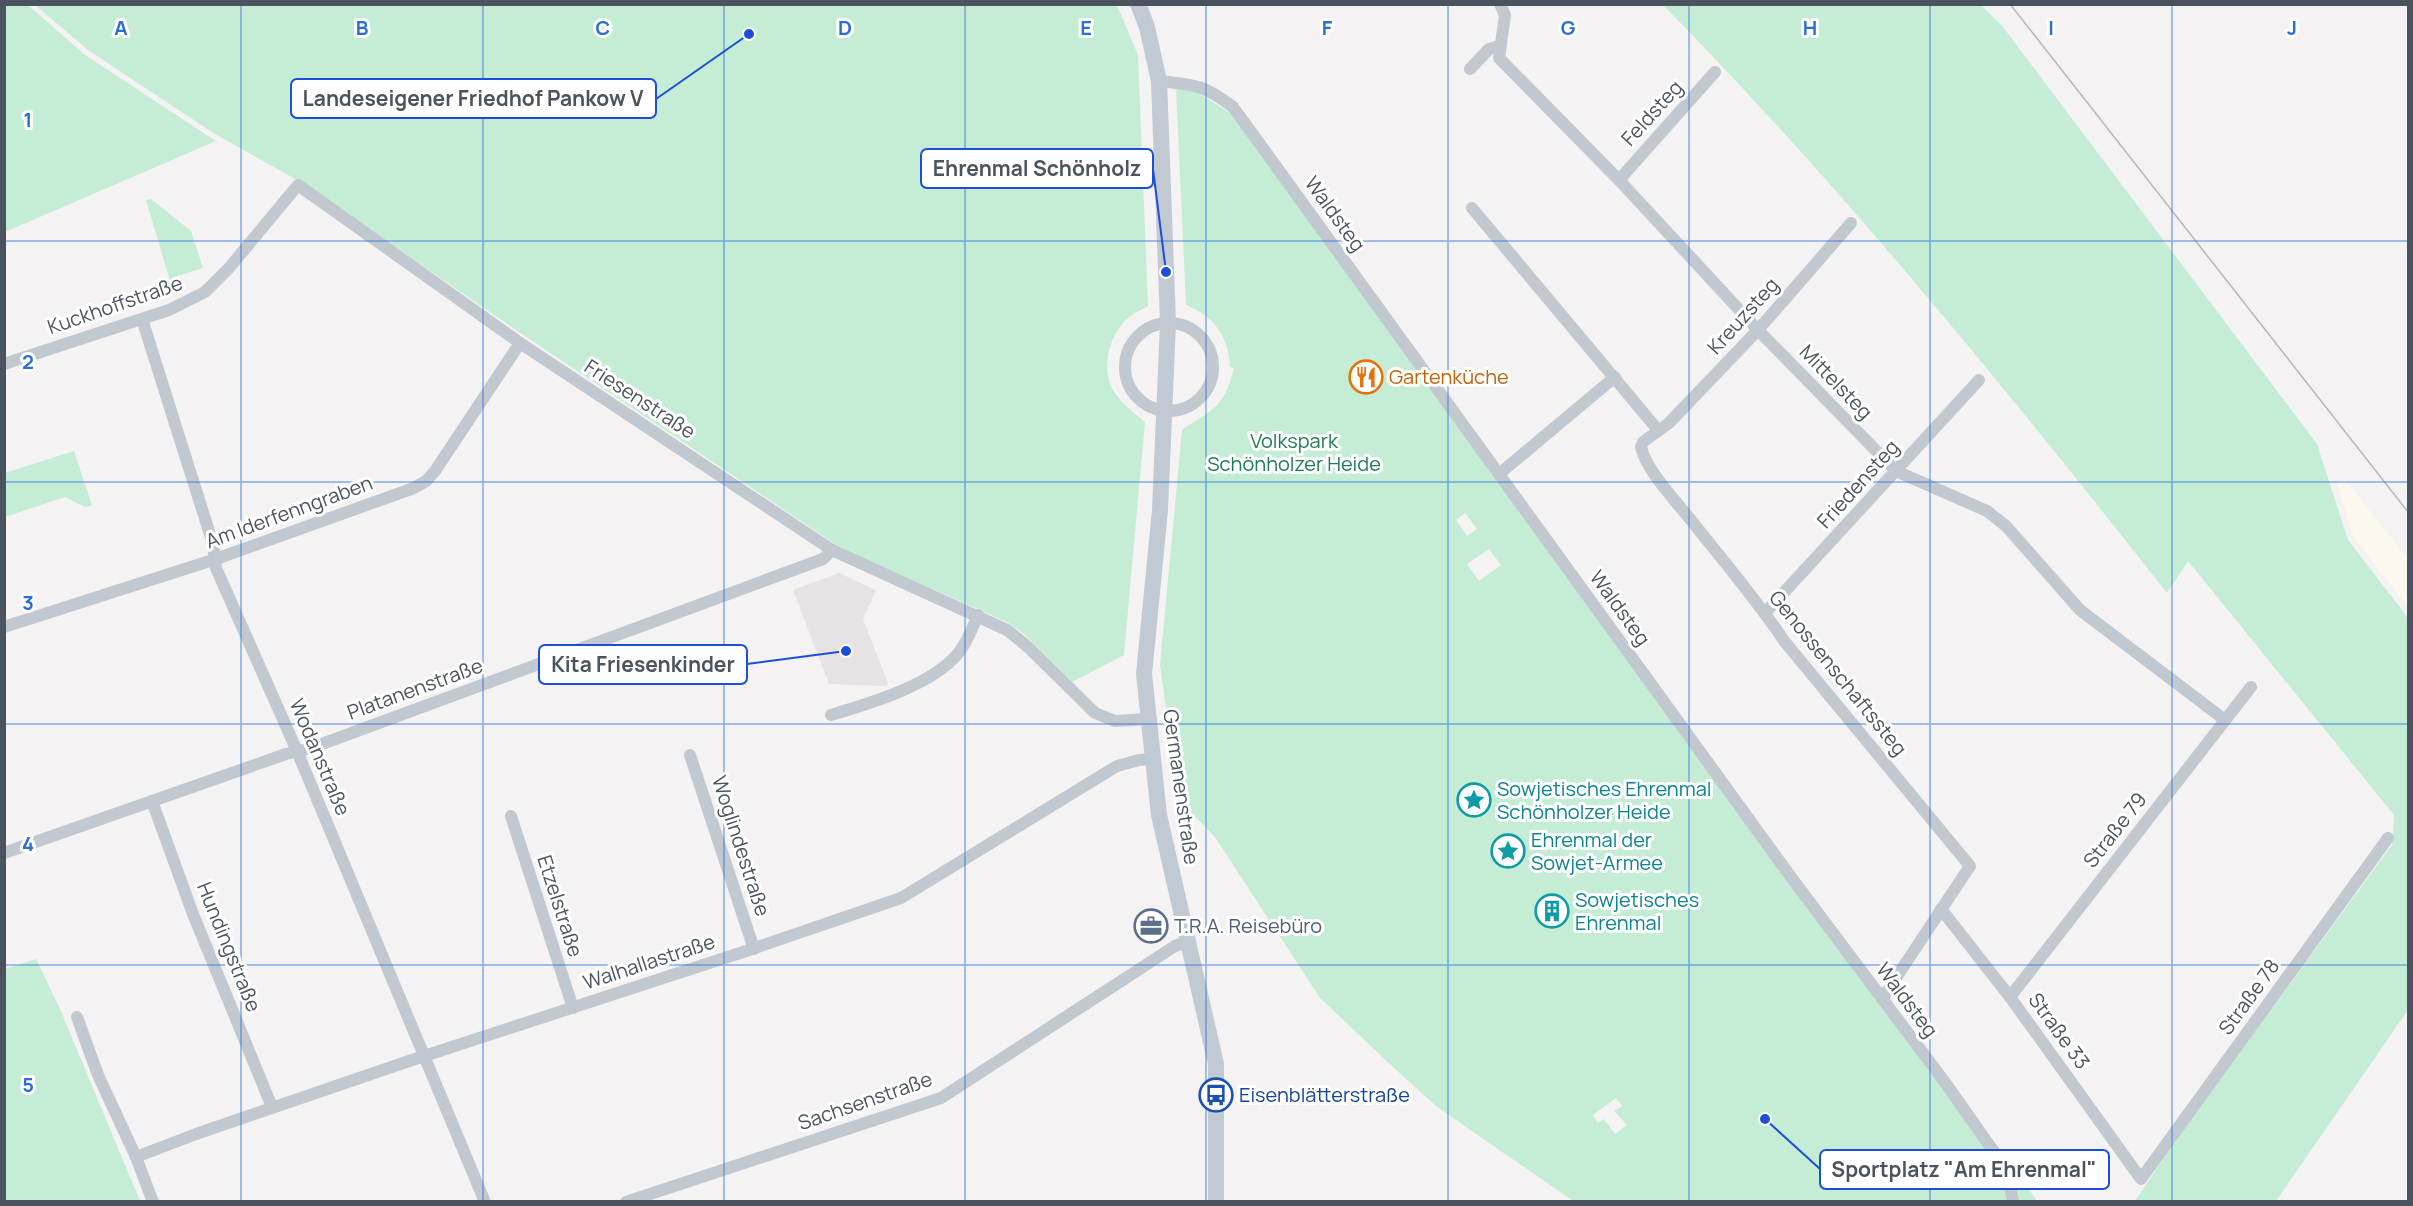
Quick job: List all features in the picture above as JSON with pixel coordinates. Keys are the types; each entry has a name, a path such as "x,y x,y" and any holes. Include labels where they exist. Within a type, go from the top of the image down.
{"main road":[{"name":"Germanenstraße","path":"1138,4 1148,27 1159,81 1168,323 1160,515 1144,674 1159,815 1216,1064 1216,1202"}],"street":[{"path":"1470,69 1489,50 1499,46 1505,15 1502,5"},
{"name":"Mittelsteg","path":"1499,46 1498,58 1619,180 1758,330 1896,471 1987,511 2006,526 2080,610 2225,720"},
{"name":"Feldsteg","path":"1619,180 1715,72"},
{"name":"Waldsteg","path":"1159,81 1194,84 1219,96 1233,108 1999,1159 2008,1176 2013,1202"},
{"name":"Kuckhoffstraße","path":"4,364 142,319 183,304 205,292 229,268 298,186"},
{"name":"Friesenstraße","path":"298,186 520,343 832,550 978,615 1006,630 1028,647 1095,713 1115,721 1148,719"},
{"path":"1472,208 1616,377 1658,430"},
{"name":"Kreuzsteg","path":"1658,430 1669,423 1758,330 1851,223"},
{"name":"Wodanstraße","path":"142,319 213,544 216,568 297,751 485,1202"},
{"path":"1168,323 1193,330 1203,338 1210,349 1213,375 1209,385 1196,402 1187,407 1166,410 1155,408 1136,396 1129,385 1126,360 1130,347 1137,338 1156,325 1168,323"},
{"name":"Am Iderfenngraben","path":"4,627 216,559 414,488 426,481 435,471 520,343"},
{"path":"1499,474 1616,377"},
{"name":"Friedensteg","path":"1765,613 1979,380"},
{"name":"Genossenschaftssteg","path":"1658,430 1643,442 1641,447 1651,468 1765,613 1785,642 1970,866 1882,999"},
{"name":"Platanenstraße","path":"4,853 297,751 823,559 832,550"},
{"path":"831,715 886,698 940,669 954,659 966,643 978,615"},
{"name":"Straße 79","path":"2010,997 2251,687"},
{"name":"Woglindestraße","path":"690,755 754,949"},
{"name":"Walhallastraße","path":"136,1157 272,1107 425,1055 754,949 901,898 1117,766 1152,759"},
{"name":"Hundingstraße","path":"152,801 192,910 272,1107"},
{"name":"Etzelstraße","path":"511,816 573,1008"},
{"name":"Straße 78","path":"2141,1179 2388,838"},
{"name":"Straße 33","path":"1941,909 2010,997 2141,1179"},
{"name":"Sachsenstraße","path":"626,1202 941,1098 1175,946 1189,941"},
{"path":"77,1017 98,1075 136,1157 153,1202"}],"shaded area":[{"path":"2345,479 2408,559 2408,607 2354,538 2337,484"},
{"path":"839,573 876,590 863,619 888,684 885,686 829,684 793,590"}],"green space":[{"path":"4,5 28,5 85,55 216,141 5,232"},
{"path":"35,5 1117,5 1138,55 1148,306 1130,316 1116,332 1107,361 1109,380 1118,398 1145,422 1124,655 1072,682 1024,634 1007,622 844,550 297,180 215,134 88,50"},
{"path":"1663,5 1981,5 2003,27 2317,444 2348,540 2408,618 2408,1010 2276,1201 2135,1201 2180,1134 2392,845 2394,815 2188,561 2167,593 1985,366 1860,218 1796,146"},
{"name":"Volkspark Schönholzer Heide","path":"1176,88 1197,92 1233,115 1698,759 1855,969 1997,1145 2037,1201 1573,1201 1436,1106 1320,998 1215,837 1183,804 1172,753 1160,665 1182,430 1210,411 1222,399 1234,368 1230,367 1227,346 1218,329 1205,315 1186,305","holes":["1355,363 1382,370 1377,391 1350,384","1465,513 1477,529 1467,536 1456,520","1489,549 1501,565 1479,581 1467,564","1616,1098 1622,1106 1614,1111 1627,1125 1615,1134 1604,1119 1598,1123 1593,1115"]},
{"path":"151,199 191,231 203,268 174,277 178,290 173,291 146,200"},
{"path":"74,451 92,505 85,507 65,497 5,517 5,473"},
{"path":"36,959 60,1009 140,1201 5,1201 5,969"}],"tram line":[{"path":"2010,4 2408,512"}],"place":[{"name":"Landeseigener Friedhof Pankow V","path":"749,34"},
{"name":"Ehrenmal Schönholz","path":"1166,272"},
{"name":"Gartenküche","path":"1366,377"},
{"name":"Kita Friesenkinder","path":"846,651"},
{"name":"Sowjetisches Ehrenmal Schönholzer Heide","path":"1474,800"},
{"name":"Ehrenmal der Sowjet-Armee","path":"1508,851"},
{"name":"Sowjetisches Ehrenmal","path":"1552,911"},
{"name":"T.R.A. Reisebüro","path":"1151,926"},
{"name":"Eisenblätterstraße","path":"1216,1095"},
{"name":"Sportplatz \"Am Ehrenmal\"","path":"1765,1119"}]}
